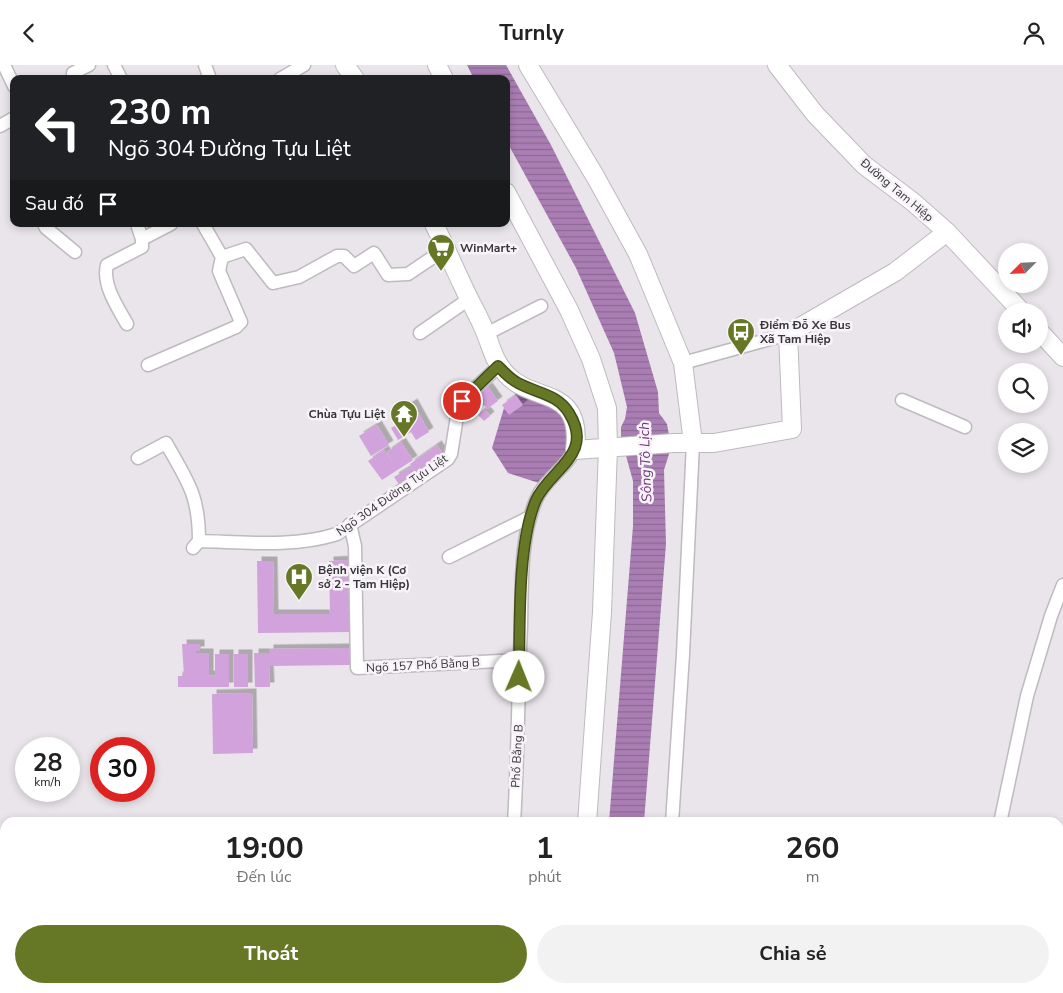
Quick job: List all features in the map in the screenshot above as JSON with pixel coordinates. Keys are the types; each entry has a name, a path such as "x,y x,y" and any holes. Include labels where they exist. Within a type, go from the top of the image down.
{"street":[{"path":"4,65 10,78"},
{"path":"73,75 73,73 89,65"},
{"path":"287,75 304,65"},
{"path":"528,65 595,176 638,254 683,363 693,443 683,655 672,817"},
{"name":"Đường Tam Hiệp","path":"778,65 815,114 864,165 913,202 947,232 1014,303"},
{"path":"510,199 569,310 591,359 607,408 615,448 587,817"},
{"path":"46,227 75,252"},
{"path":"127,324 112,297 106,271 107,265 142,247 142,239 138,227"},
{"path":"142,239 166,227"},
{"path":"148,365 236,327 240,323 219,271 222,257 205,227"},
{"path":"439,227 445,249 486,333 493,358 508,377 518,384 553,397 563,404 570,414 574,426 575,450 674,443 714,443 792,429 788,334"},
{"path":"683,363 788,334 895,272 947,232"},
{"path":"222,257 246,249 273,283 299,277 337,257 344,256 354,266 374,253 388,275 408,274 445,249"},
{"path":"420,333 469,299"},
{"path":"486,333 541,306"},
{"path":"1048,341 1063,357"},
{"name":"Ngõ 304 Đường Tựu Liệt","path":"138,458 166,443 195,499 199,515 196,545 318,540 337,534 448,459 451,454 458,411 462,401 498,366"},
{"path":"902,400 965,427"},
{"name":"Phố Bằng B","path":"514,817 519,745 522,565 530,517 536,499 549,480 569,461 575,450"},
{"path":"449,557 530,517"},
{"name":"Ngõ 157 Phố Bằng B","path":"350,524 356,546 357,667 520,660"},
{"path":"1001,817 1027,696 1051,616 1063,585"}],"water":[{"name":"Sông Tô Lịch","path":"467,65 506,65 551,145 635,313 658,392 659,413 667,424 670,451 664,470 666,544 644,817 609,817 633,526 633,481 621,438 621,427 625,419 627,407 614,353 576,268 510,147 510,75 472,75"},
{"path":"516,393 562,405 572,450 539,483 508,473 492,448 504,408 508,413"}],"building":[{"path":"488,387 498,401 487,409 484,405 479,408 475,402 480,399 478,395"},
{"path":"516,395 523,405 509,415 502,405"},
{"path":"413,403 429,432 416,440 411,432 398,440 391,428 405,420 400,411"},
{"path":"484,409 490,416 484,421 478,415"},
{"path":"377,425 389,445 371,456 359,436"},
{"path":"401,442 413,460 382,480 368,461 384,450 393,463 387,452"},
{"path":"437,445 444,455 417,474 410,464"},
{"path":"411,467 416,476 400,486 394,477"},
{"path":"352,560 353,632 258,633 257,561 273,561 274,614 330,614 329,561"},
{"path":"182,644 200,644 200,651 196,651 196,653 209,653 209,675 215,676 215,654 229,654 229,687 178,687 178,676 184,676"},
{"path":"350,648 350,665 269,666 270,687 255,687 254,653 269,653 269,649"},
{"path":"234,654 248,654 248,687 234,687"},
{"path":"252,693 253,753 213,754 212,694"}],"place":[{"name":"WinMart+","path":"441,272"},
{"name":"Điểm Đỗ Xe Bus Xã Tam Hiệp","path":"741,356"},
{"name":"Chùa Tựu Liệt","path":"404,438"},
{"name":"Bệnh viện K (Cơ sở 2 - Tam Hiệp)","path":"299,601"}],"route":[{"path":"462,401 498,366 518,384 553,397 563,404 570,414 574,426 575,450 569,461 549,480 536,499 530,517 522,565 519,677"}]}
